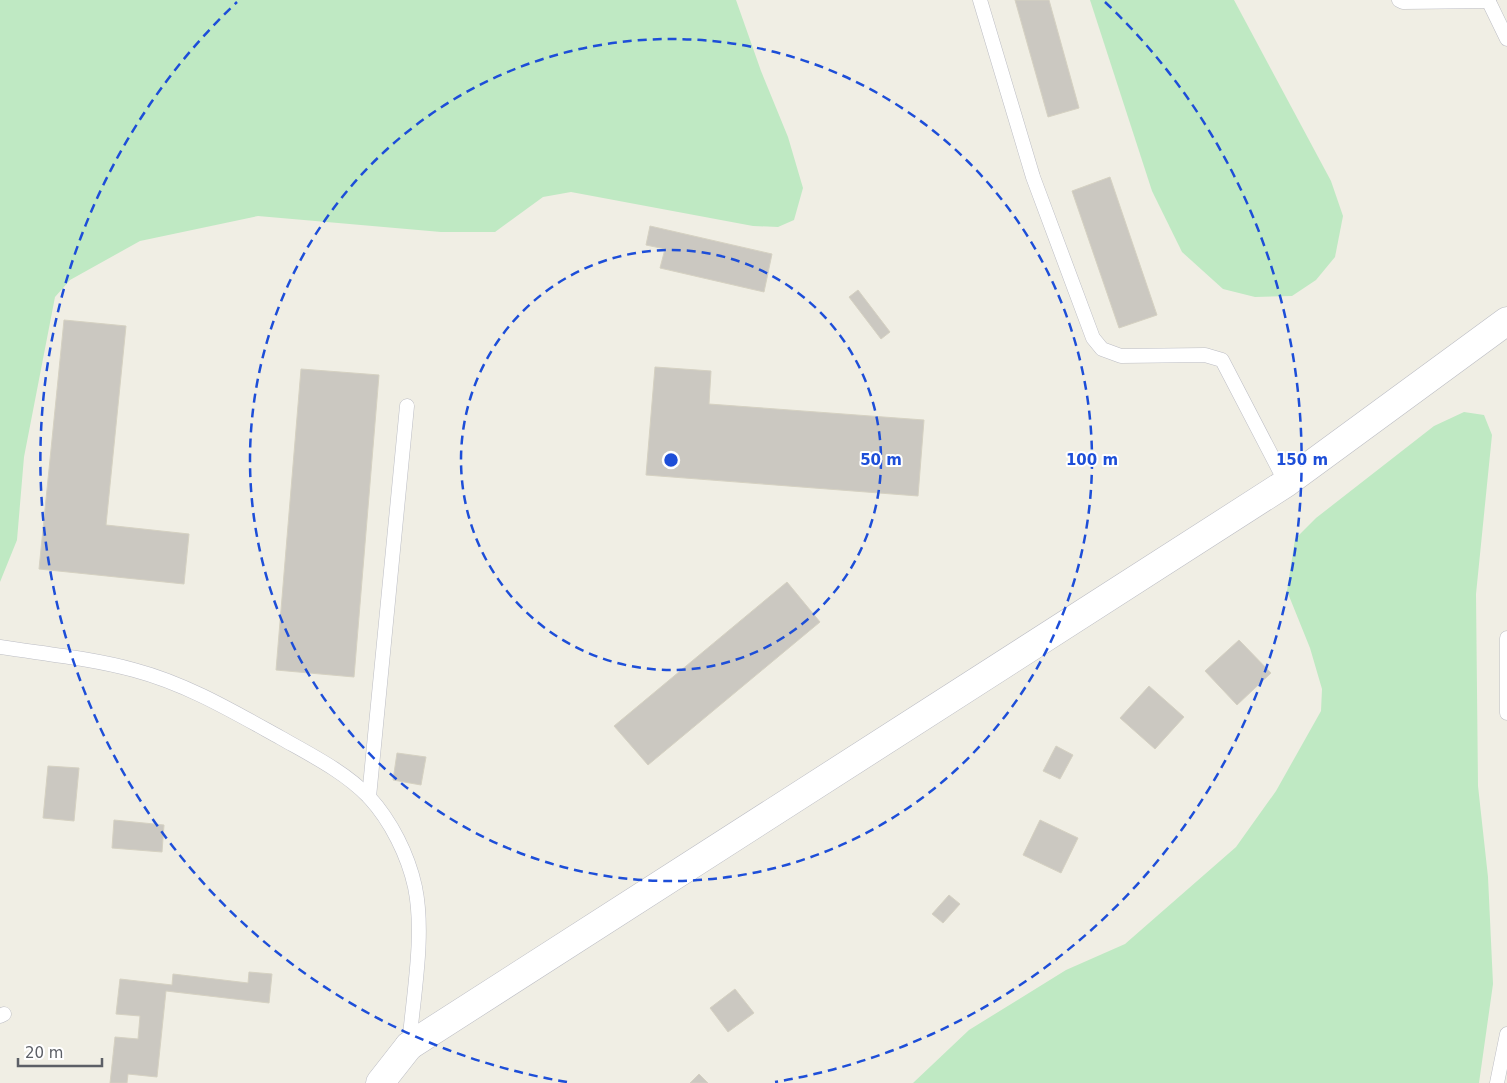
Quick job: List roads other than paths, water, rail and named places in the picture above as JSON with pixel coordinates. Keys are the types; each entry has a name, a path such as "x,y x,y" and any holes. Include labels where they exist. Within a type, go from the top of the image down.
{"street":[{"path":"380,1083 409,1046 1286,483 1507,321"}],"lane":[{"path":"980,0 1033,177 1093,338 1102,349 1121,356 1205,355 1222,360 1286,483"},
{"path":"1399,0 1403,2 1488,1 1507,39"},
{"path":"368,797 407,406"},
{"path":"1507,638 1507,713"},
{"path":"0,648 75,658 134,670 176,683 300,749 340,773 368,797 392,828 404,854 415,888 418,934 409,1046"},
{"path":"1497,1083 1507,1034"}]}
